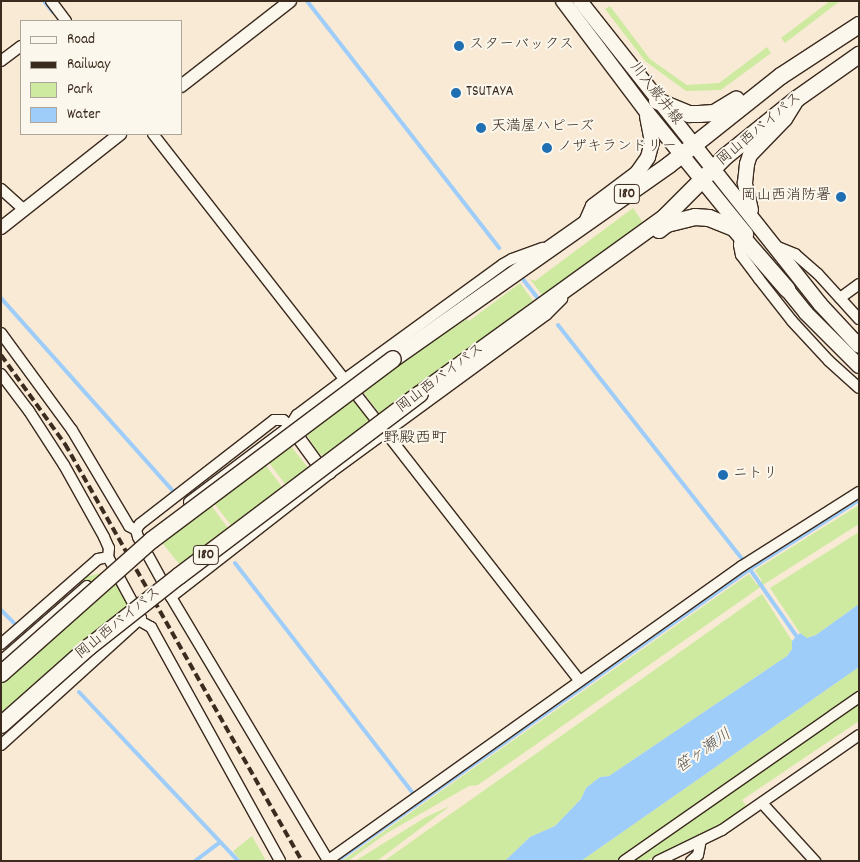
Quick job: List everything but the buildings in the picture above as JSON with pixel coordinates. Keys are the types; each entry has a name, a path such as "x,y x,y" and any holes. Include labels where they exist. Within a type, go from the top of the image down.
{"highway":[{"name":"岡山西バイパス","path":"1,674 152,540 393,359 688,150 781,76 857,26"},
{"name":"岡山西バイパス","path":"3,736 89,647 178,576 420,394 665,217 726,156 798,98 858,56"},
{"path":"651,106 689,114 714,113 727,107 758,84 781,76"},
{"path":"610,257 634,247 667,224 685,218 708,218 737,232 787,289"}],"main road":[{"name":"川入巌井線","path":"563,1 708,174 758,225 820,304 855,342"},
{"name":"川入巌井線","path":"580,1 651,106"},
{"path":"758,225 746,195 744,184 747,164 758,146 786,119 798,98"},
{"path":"586,222 593,206 637,173 648,157 652,142 651,106"},
{"name":"川入巌井線","path":"708,174 787,289 838,346 859,366"},
{"path":"708,174 710,197 737,232"}],"street":[{"path":"51,1 60,19"},
{"path":"182,85 290,1"},
{"path":"1,61 20,47"},
{"path":"1,228 119,135"},
{"path":"154,135 579,680"},
{"path":"1,189 24,210"},
{"path":"737,232 741,255 792,322 829,361 859,388"},
{"path":"171,516 290,426 297,416 344,379 503,264 556,244"},
{"path":"775,246 795,254 859,319"},
{"path":"171,597 330,473 546,315 584,274"},
{"path":"840,298 859,284"},
{"path":"1,333 72,430 129,526 136,530 171,597 327,860 742,566 859,492"},
{"path":"1,374 29,411 64,465 104,537 109,548 108,557 140,614 140,621 3,736"},
{"path":"136,530 145,519 274,420 282,420 290,426 317,463 330,473"},
{"path":"1,644 98,558 108,557"},
{"path":"1,661 87,586"},
{"path":"140,621 150,627 280,861"},
{"path":"624,861 859,697"},
{"path":"842,708 859,705"},
{"path":"1,717 8,724 3,736"},
{"path":"658,861 722,830 859,735"},
{"path":"762,804 815,861"},
{"path":"691,861 698,855 701,840"}],"green space":[{"path":"830,1 840,1 785,43 781,38"},
{"path":"610,6 650,59 687,85 719,83 767,47 771,53 721,90 686,91 645,61 605,9"},
{"path":"633,208 644,224 542,295 530,279 535,281"},
{"path":"520,283 533,301 380,414 363,392 407,359 467,319 469,321"},
{"path":"347,388 378,429 325,458 317,451 305,432"},
{"path":"279,439 290,445 309,469 320,476 294,496 261,453"},
{"path":"258,455 291,498 240,537 207,494"},
{"path":"204,496 237,540 189,576 155,534"},
{"path":"859,505 859,524 766,583 478,785 469,786 387,833 348,861 342,861 749,574 757,585 762,581 755,570"},
{"path":"859,532 859,604 816,635 807,638 800,633 770,588"},
{"path":"109,571 135,614 75,674 67,675 49,691 47,698 14,728 1,710 1,666 89,588 81,578"},
{"path":"762,594 792,641 792,649 787,656 609,776 600,777 586,788 581,799 555,826 530,837 505,861 384,861"},
{"path":"859,667 859,721 742,800 747,807 718,826 646,861 581,861"},
{"path":"450,806 377,861 355,861 426,817"},
{"path":"252,836 266,861 241,861 233,851"}],"water":[{"name":"笹ヶ瀬川","path":"859,604 859,667 581,861 505,861 530,837 555,826 581,799 586,788 600,777 609,776 787,656 792,649 792,641 800,633 807,638 816,635"}],"waterway":[{"path":"44,1 53,12"},
{"path":"307,1 499,248"},
{"path":"522,278 539,300"},
{"path":"1,298 174,492"},
{"path":"558,325 743,560"},
{"path":"337,861 750,569 859,500"},
{"path":"235,563 413,793"},
{"path":"749,568 800,641"},
{"path":"1,610 15,624"},
{"path":"79,692 238,861"},
{"path":"195,861 220,842"}],"railway":[{"path":"1,355 65,444 302,861"}],"place":[{"name":"スターバックス","path":"459,46"},
{"name":"TSUTAYA","path":"456,93"},
{"name":"天満屋ハピーズ","path":"481,128"},
{"name":"ノザキランドリー","path":"547,148"},
{"name":"岡山西消防署","path":"841,197"},
{"name":"ニトリ","path":"723,475"}],"district":[{"name":"野殿西町","path":"415,439"}]}
